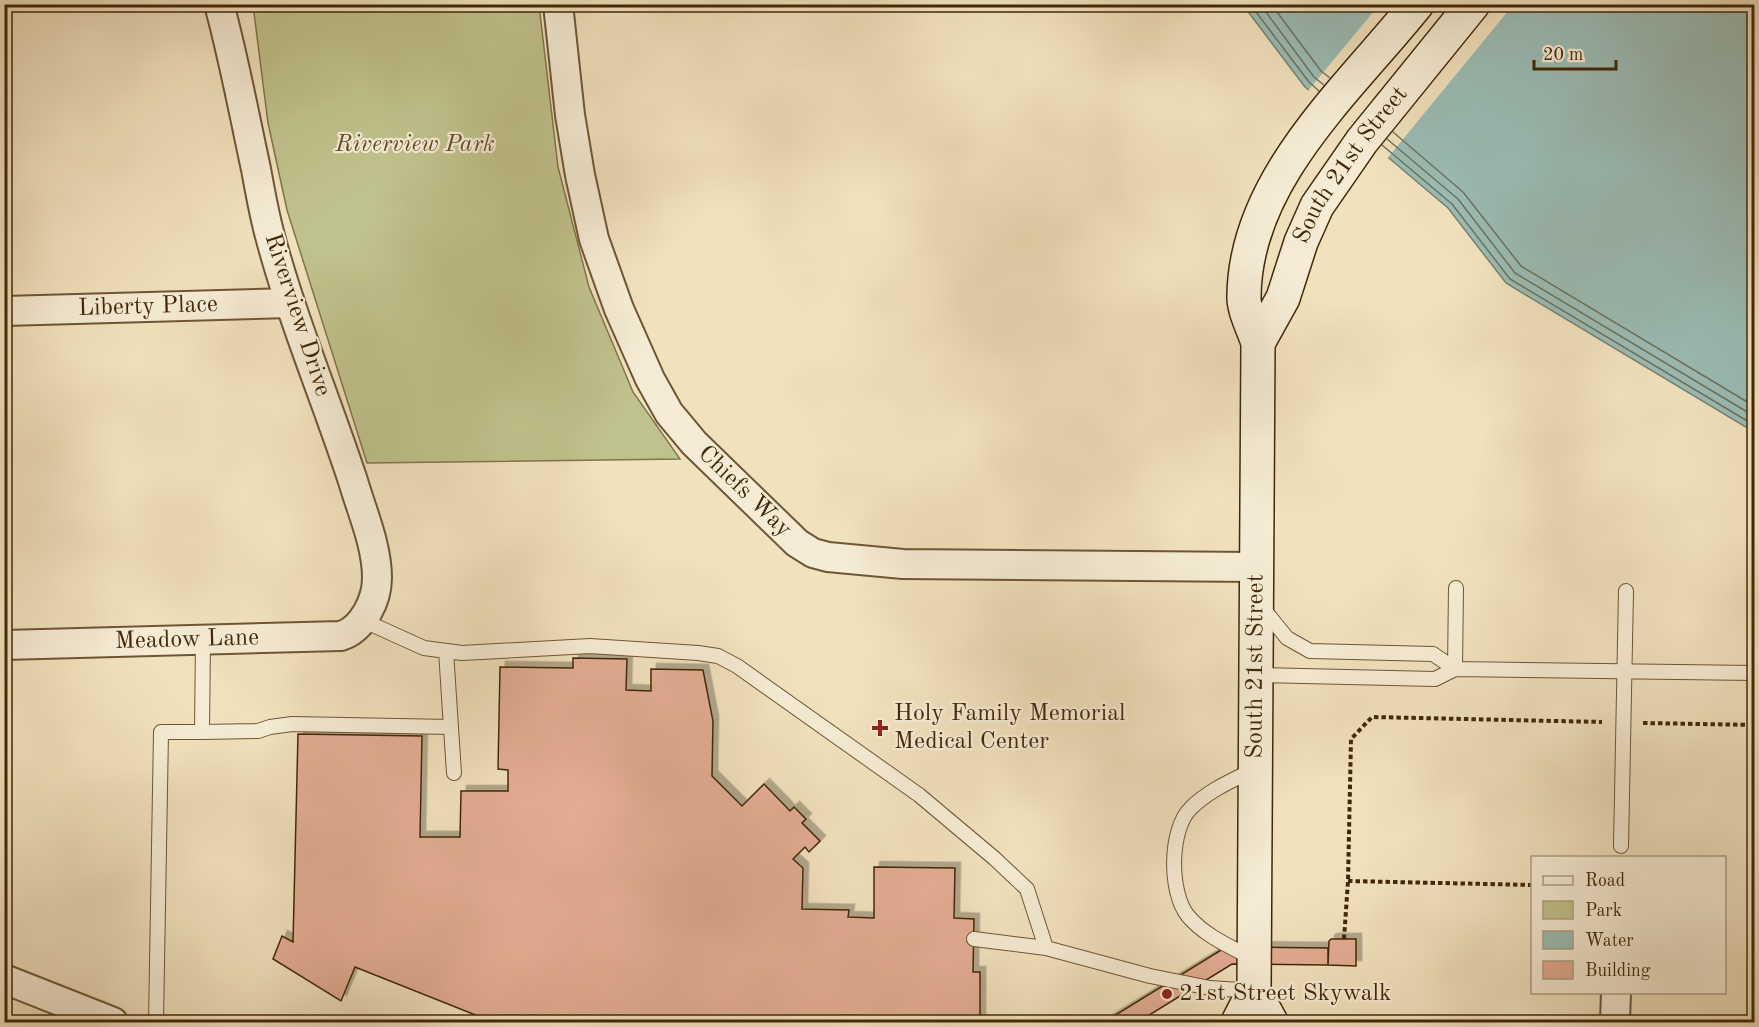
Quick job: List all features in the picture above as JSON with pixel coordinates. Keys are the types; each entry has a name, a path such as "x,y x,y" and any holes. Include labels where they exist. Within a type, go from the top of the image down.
{"main road":[{"name":"South 21st Street","path":"1238,1023 1254,975 1258,344 1243,298 1248,258 1257,220 1270,192 1298,149 1417,4"},
{"name":"South 21st Street","path":"1258,344 1283,298 1301,242 1317,206 1362,141 1473,4"},
{"name":"South 21st Street","path":"1254,975 1271,1023"}],"street":[{"name":"Riverview Drive","path":"219,4 230,45 269,234 290,303 347,463 374,553 377,578 374,598 362,620"},
{"name":"Chiefs Way","path":"558,4 570,115 594,239 619,309 650,379 669,413 694,443 797,543 813,553 828,557 903,564 1256,583"},
{"name":"Liberty Place","path":"4,311 290,303"},
{"name":"Meadow Lane","path":"4,645 341,636 354,629 362,620"},
{"path":"4,980 113,1023"},
{"path":"1615,1023 1616,994"}],"lane":[{"path":"1256,583 1287,638 1310,651 1433,654 1455,669"},
{"path":"1455,669 1456,588"},
{"path":"1621,846 1626,591"},
{"path":"362,620 424,648 462,653 590,645 718,656 737,666 919,795 994,858 1027,889 1046,948"},
{"path":"202,732 203,639"},
{"path":"446,651 454,773"},
{"path":"1256,675 1435,679 1455,669 1755,673"},
{"path":"156,1023 160,732 258,731 292,724 451,727"},
{"path":"1254,975 1186,914 1178,892 1173,862 1175,838 1190,808 1216,788 1255,769"},
{"path":"974,939 1046,948 1150,976 1210,988 1254,975"}],"path":[{"path":"1344,939 1348,881 1350,739 1372,717 1755,725"},
{"path":"1348,881 1531,885"}],"green space":[{"name":"Riverview Park","path":"253,5 539,5 558,167 589,287 633,392 680,459 367,463 287,210 268,123"}],"water":[{"path":"1243,5 1754,5 1754,432 1506,283 1448,208 1305,87"}],"pier":[{"path":"1379,5 1513,5 1386,160 1307,92"}],"building":[{"path":"573,658 627,659 626,690 651,691 651,669 703,670 713,721 712,776 742,806 764,784 790,811 794,807 806,819 802,823 820,841 809,852 805,847 793,859 803,868 802,909 849,910 848,917 874,918 874,867 955,868 954,918 974,919 973,972 980,972 980,1022 493,1022 355,967 341,1001 273,959 282,936 293,942 298,734 422,736 420,837 460,837 461,791 508,791 508,770 498,769 500,667 573,668"},
{"path":"1331,939 1356,939 1356,966 1328,965"},
{"name":"21st Street Skywalk","path":"1226,947 1328,948 1328,965 1232,964 1138,1022 1104,1022"}],"place":[{"name":"Holy Family Memorial Medical Center","path":"880,728"},
{"name":"21st Street Skywalk","path":"1167,994"}]}
